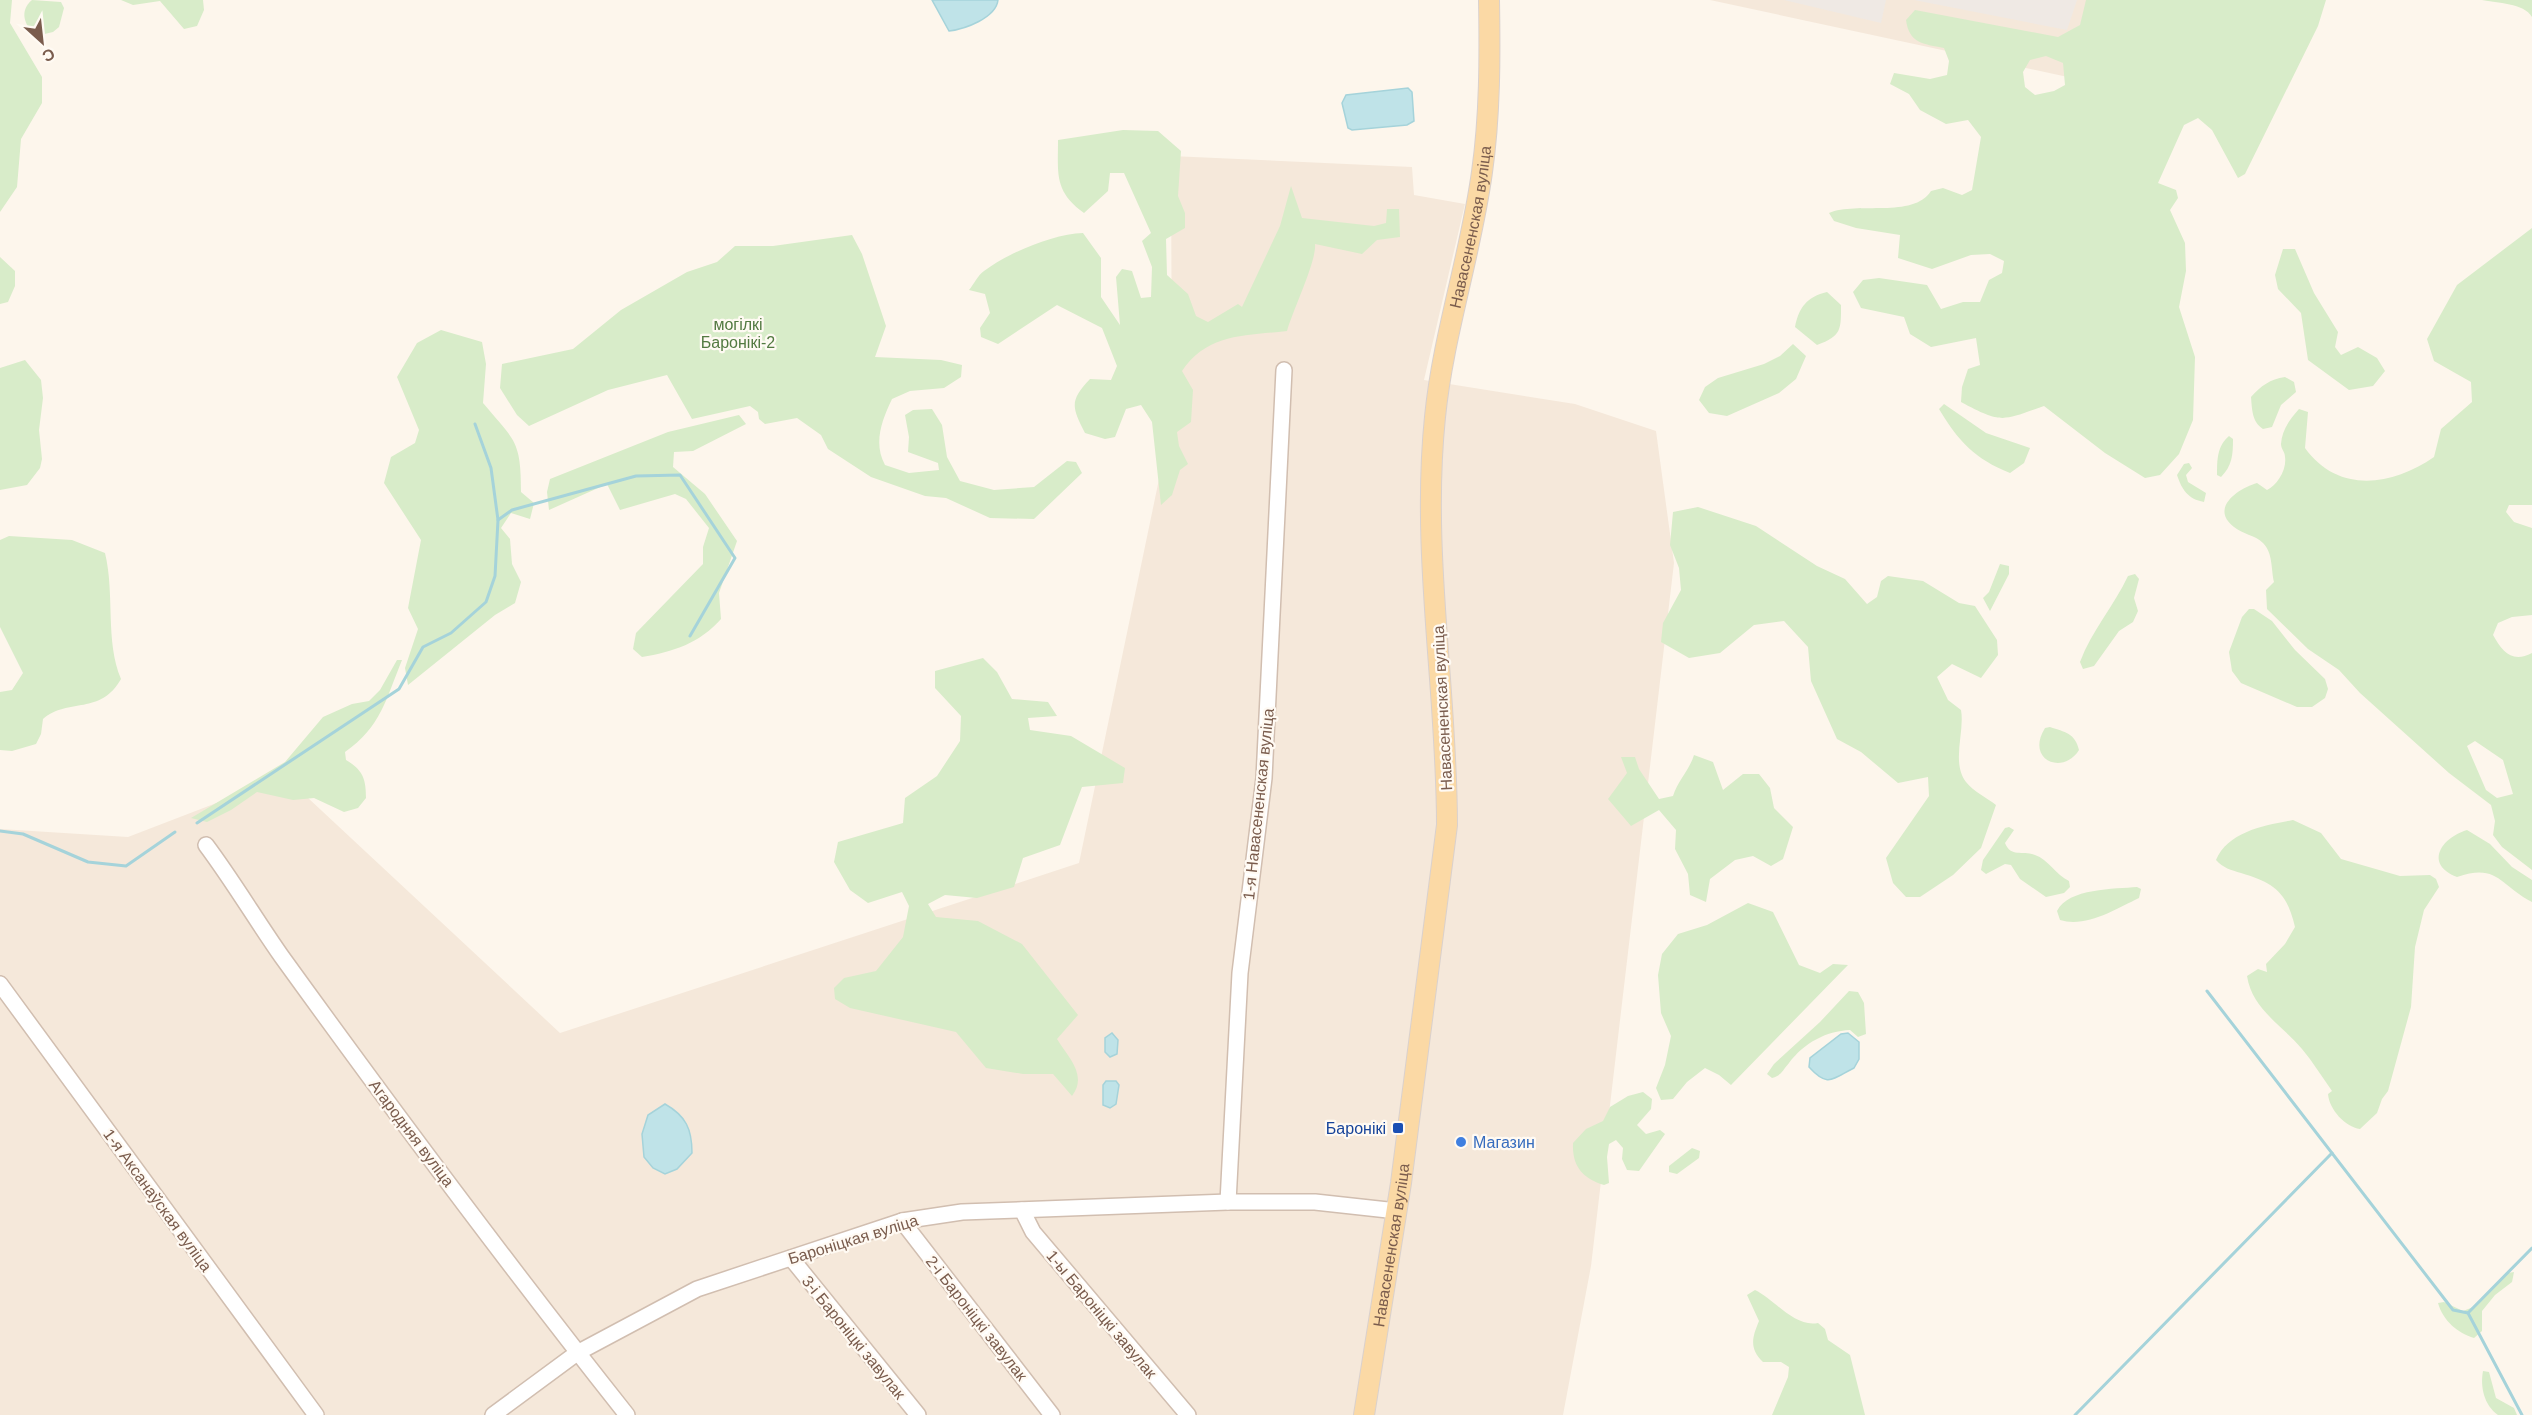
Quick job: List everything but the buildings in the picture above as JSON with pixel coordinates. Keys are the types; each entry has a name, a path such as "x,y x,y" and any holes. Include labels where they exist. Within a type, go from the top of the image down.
{"main road":[{"name":"Навасененская вуліца","path":"1364,1415 1397,1211 1447,825 1447,778 1431,505 1435,416 1482,172 1490,47 1489,0"}],"street":[{"name":"1-я Навасененская вуліца","path":"1228,1202 1240,973 1264,778 1284,370"},
{"name":"Агародняя вуліца","path":"206,845 314,1001 577,1353 627,1415"},
{"name":"1-я Аксанаўская вуліца","path":"0,984 316,1415"},
{"name":"Бароніцкая вуліца","path":"493,1415 577,1353 697,1289 902,1221 962,1212 1228,1202 1315,1202 1397,1211"},
{"name":"1-ы Бароніцкі завулак","path":"1022,1210 1033,1232 1188,1415"},
{"name":"2-і Бароніцкі завулак","path":"902,1221 1052,1415"},
{"name":"3-і Бароніцкі завулак","path":"790,1258 918,1415"}],"shaded area":[{"path":"1710,0 2141,0 2100,84"},
{"path":"1784,0 1886,0 1881,23"},
{"path":"1914,0 2077,0 2067,30"},
{"path":"1171,156 1412,167 1414,195 1465,204 1424,380 1575,404 1656,431 1674,563 1591,1266 1563,1415 0,1415 0,829 128,837 271,782 307,797 560,1033 1079,863 1172,417"}],"green space":[{"path":"0,0 12,0 10,23 42,77 42,103 21,139 17,187 0,212"},
{"path":"32,0 61,2 64,8 59,27 53,32 36,36 28,27 24,13"},
{"path":"121,0 203,0 204,10 197,26 184,29 160,1 133,5"},
{"path":"2086,0 2326,0 2318,26 2245,174 2238,178 2212,130 2198,118 2184,125 2158,183 2176,190 2178,198 2170,210 2185,243 2186,271 2179,307 2195,357 2193,420 2179,454 2160,475 2145,478 2105,453 2044,406 2002,418 1985,414 1961,402 1962,387 1968,369 1980,365 1976,338 1931,347 1910,334 1904,317 1861,308 1853,292 1863,280 1879,278 1927,285 1941,309 1963,302 1980,302 1989,280 2002,273 2004,261 1990,254 1971,255 1932,269 1898,258 1900,235 1856,228 1834,221 1829,213 1854,208 1911,205 1923,199 1931,191 1943,188 1962,195 1972,190 1981,137 1968,120 1946,124 1920,110 1909,94 1890,84 1894,73 1930,79 1947,75 1949,61 1944,48 1918,41 1910,34 1906,20 1915,10 2058,37 2080,25","holes":["2046,56 2063,63 2065,85 2054,91 2035,95 2025,87 2023,72 2030,60"]},
{"path":"2482,0 2532,0 2532,17 2517,6"},
{"path":"1123,130 1158,131 1181,151 1178,196 1185,213 1185,228 1166,239 1167,275 1188,294 1196,316 1208,322 1238,304 1242,307 1280,226 1291,186 1302,218 1374,226 1386,223 1387,209 1399,209 1400,237 1377,240 1362,254 1315,244 1309,273 1287,331 1242,336 1215,343 1203,349 1182,371 1193,390 1191,422 1177,432 1179,446 1188,464 1180,470 1172,495 1161,505 1152,422 1141,405 1126,409 1115,437 1105,439 1085,433 1077,417 1076,399 1083,387 1090,379 1111,380 1117,366 1102,328 1057,305 998,344 981,337 980,328 990,313 985,294 969,290 982,273 1005,258 1045,241 1083,233 1101,258 1101,297 1120,325 1116,277 1122,269 1132,271 1141,298 1151,297 1152,267 1142,241 1151,233 1124,173 1110,173 1108,191 1084,213 1067,197 1058,172 1058,140"},
{"path":"2532,228 2532,505 2509,505 2506,512 2514,522 2532,528 2532,615 2512,617 2498,623 2493,635 2508,654 2519,657 2532,653 2532,870 2502,847 2493,835 2495,821 2491,805 2449,773 2360,693 2339,670 2308,649 2267,609 2266,590 2274,582 2269,551 2260,540 2234,527 2227,520 2225,513 2229,500 2242,489 2257,483 2267,490 2278,481 2285,462 2281,444 2283,434 2299,409 2308,412 2305,448 2318,463 2333,473 2349,479 2366,481 2383,479 2418,467 2434,457 2441,429 2472,402 2471,382 2434,361 2427,339 2457,285","holes":["2475,741 2503,760 2513,794 2497,798 2486,790 2467,746"]},
{"name":"могілкі Баронікі-2","path":"852,235 862,254 886,326 875,357 941,360 962,365 961,377 944,388 910,391 892,399 882,423 879,440 881,457 885,465 909,473 939,470 938,463 908,452 909,437 905,415 913,410 932,409 942,425 947,457 960,481 994,490 1034,487 1067,461 1076,462 1082,473 1034,519 990,518 946,498 925,496 871,477 828,449 821,435 797,418 765,424 759,419 758,412 750,406 692,419 667,375 608,390 529,426 517,415 500,388 502,364 573,349 621,310 687,272 717,262 735,246 773,246"},
{"path":"2283,249 2295,249 2314,293 2338,332 2335,347 2341,355 2358,347 2377,358 2385,371 2373,386 2349,390 2308,360 2301,313 2278,289 2275,275"},
{"path":"0,257 15,271 15,286 8,302 0,304"},
{"path":"1827,292 1841,305 1840,326 1836,335 1817,345 1795,327 1805,304 1814,297"},
{"path":"441,330 482,342 486,364 483,403 514,442 520,461 521,492 534,503 530,519 511,513 501,528 510,539 512,564 521,582 515,603 495,615 408,685 405,668 418,629 408,608 421,540 384,483 391,457 415,443 419,430 397,377 417,343"},
{"path":"1793,344 1806,356 1796,379 1779,393 1727,416 1709,413 1699,400 1705,387 1718,378 1764,364 1780,356"},
{"path":"25,360 41,380 43,398 39,430 42,459 40,468 27,485 0,490 0,368"},
{"path":"2285,377 2294,382 2296,392 2281,405 2272,427 2263,429 2259,426 2252,411 2251,397 2266,384"},
{"path":"1944,404 1986,433 2030,448 2024,463 2010,473 1977,455 1968,448 1946,420 1939,409"},
{"path":"739,415 746,424 693,451 674,452 673,467 705,494 737,541 719,593 721,619 704,634 685,645 642,657 633,649 636,633 703,564 703,547 709,528 686,499 675,494 620,510 607,484 549,510 547,492 550,479 668,432"},
{"path":"2229,436 2233,439 2232,455 2228,469 2221,477 2217,475 2218,454 2222,444"},
{"path":"2189,463 2192,468 2186,475 2188,482 2206,493 2204,502 2190,496 2177,475 2184,464"},
{"path":"1698,507 1756,526 1817,566 1845,579 1867,604 1877,597 1881,581 1888,576 1923,581 1959,603 1975,606 1997,640 1998,655 1981,678 1952,664 1937,677 1948,700 1961,710 1959,765 1962,774 1972,788 1996,805 1981,848 1953,875 1920,897 1906,897 1893,883 1886,858 1929,796 1928,777 1898,783 1861,752 1837,739 1811,681 1808,647 1784,621 1754,625 1720,653 1689,658 1661,642 1663,623 1681,590 1679,568 1670,545 1673,512"},
{"path":"9,536 72,540 105,553 113,649 121,679 104,698 53,712 43,719 41,734 36,744 12,751 0,750 0,692 12,690 23,673 0,627 0,540"},
{"path":"2000,564 2009,566 2009,574 1990,611 1983,598 1989,592"},
{"path":"2135,574 2139,579 2134,598 2138,611 2133,622 2119,631 2094,666 2083,669 2080,662 2091,639 2128,576"},
{"path":"2249,609 2254,609 2272,621 2295,650 2325,679 2328,689 2325,698 2312,707 2297,707 2241,683 2232,671 2229,652 2242,617"},
{"path":"983,658 997,672 1012,699 1048,702 1057,716 1028,718 1030,730 1071,736 1125,768 1123,783 1082,787 1060,845 1023,858 1014,887 977,898 945,895 928,904 936,917 978,921 1022,944 1078,1015 1057,1039 1071,1059 1077,1073 1078,1081 1072,1096 1053,1074 1023,1074 986,1068 956,1032 850,1008 835,999 834,988 844,978 876,971 903,937 909,906 902,892 868,903 850,890 834,862 838,842 903,823 905,798 937,776 960,741 961,716 935,688 935,671"},
{"path":"397,660 402,660 375,722 367,733 345,752 346,760 360,771 364,780 366,798 358,808 344,812 314,798 293,800 257,792 231,810 207,822 191,818 285,762 323,717 352,704 369,701 380,690"},
{"path":"2050,727 2069,734 2075,740 2079,750 2072,758 2056,763 2048,761 2043,756 2040,739 2045,728"},
{"path":"1694,755 1713,762 1723,790 1743,774 1759,774 1770,788 1774,808 1793,827 1783,859 1771,866 1753,856 1735,860 1710,879 1706,902 1690,895 1688,874 1675,849 1676,830 1659,810 1631,826 1608,799 1627,773 1621,757 1635,757 1639,769 1659,799 1673,796"},
{"path":"2293,820 2321,833 2341,859 2400,876 2430,875 2436,879 2439,887 2424,910 2415,947 2411,1007 2388,1091 2377,1113 2360,1129 2349,1125 2331,1106 2328,1094 2332,1091 2302,1049 2261,1007 2250,988 2247,976 2258,969 2267,972 2266,964 2285,944 2295,927 2288,905 2270,885 2227,868 2216,860 2229,842 2239,836 2260,827"},
{"path":"2009,827 2014,830 2005,843 2008,848 2014,852 2031,854 2044,860 2069,881 2070,887 2064,893 2046,897 2020,879 2011,865 2005,864 1986,874 1981,870 1983,860 2005,828"},
{"path":"2467,830 2490,844 2512,867 2532,880 2532,902 2490,874 2471,873 2457,877 2447,872 2441,865 2440,852 2450,839"},
{"path":"2137,887 2141,889 2139,898 2111,912 2080,921 2060,920 2057,911 2071,898 2105,889"},
{"path":"1748,903 1773,912 1799,965 1820,973 1833,964 1848,965 1731,1085 1719,1075 1705,1068 1687,1082 1673,1099 1661,1100 1656,1088 1665,1065 1671,1036 1661,1013 1658,975 1662,954 1678,934 1707,925"},
{"path":"1849,991 1858,992 1864,1003 1866,1034 1858,1037 1850,1030 1816,1039 1801,1050 1778,1076 1772,1078 1767,1074 1774,1064 1820,1022"},
{"path":"1643,1092 1652,1099 1651,1109 1637,1125 1646,1134 1660,1130 1665,1134 1639,1171 1627,1170 1622,1159 1623,1148 1616,1140 1609,1144 1607,1157 1609,1183 1604,1185 1590,1179 1577,1165 1573,1143 1586,1129 1603,1121 1610,1107 1628,1096"},
{"path":"1692,1148 1700,1151 1699,1158 1677,1174 1669,1172 1669,1166"},
{"path":"2514,1272 2512,1282 2495,1295 2482,1311 2482,1331 2474,1338 2462,1333 2443,1315 2438,1303 2444,1302 2463,1311 2476,1306 2508,1273"},
{"path":"1755,1290 1793,1317 1809,1323 1818,1323 1825,1329 1828,1340 1850,1355 1865,1415 1772,1415 1788,1377 1789,1367 1781,1362 1763,1362 1755,1352 1753,1338 1759,1321 1747,1295"},
{"path":"2483,1371 2489,1372 2496,1398 2514,1408 2517,1415 2498,1415 2489,1406 2483,1389"}],"water":[{"path":"932,0 998,0 992,12 979,22 949,31"},
{"path":"1408,88 1412,92 1414,121 1407,125 1352,130 1348,128 1342,103 1346,95"},
{"path":"1112,1033 1118,1040 1117,1054 1110,1057 1105,1052 1105,1038"},
{"path":"1848,1033 1859,1042 1859,1059 1854,1068 1830,1080 1815,1074 1809,1067 1810,1058 1841,1034"},
{"path":"1106,1081 1116,1081 1119,1085 1116,1104 1110,1108 1103,1105 1103,1085"},
{"path":"665,1104 683,1118 691,1137 692,1153 677,1169 665,1174 653,1168 644,1157 642,1134 648,1115"}],"waterway":[{"path":"475,424 491,468 498,520"},
{"path":"197,823 399,689 423,647 451,633 486,602 495,576 498,520 512,510 636,476 680,475 735,558 690,636"},
{"path":"0,831 23,834 88,862 126,866 175,832"},
{"path":"2207,991 2453,1310 2468,1313"},
{"path":"2075,1415 2332,1153"},
{"path":"2522,1415 2468,1313 2532,1248"}],"place":[{"name":"Баронікі","path":"1398,1128"},
{"name":"Магазин","path":"1461,1142"}]}
